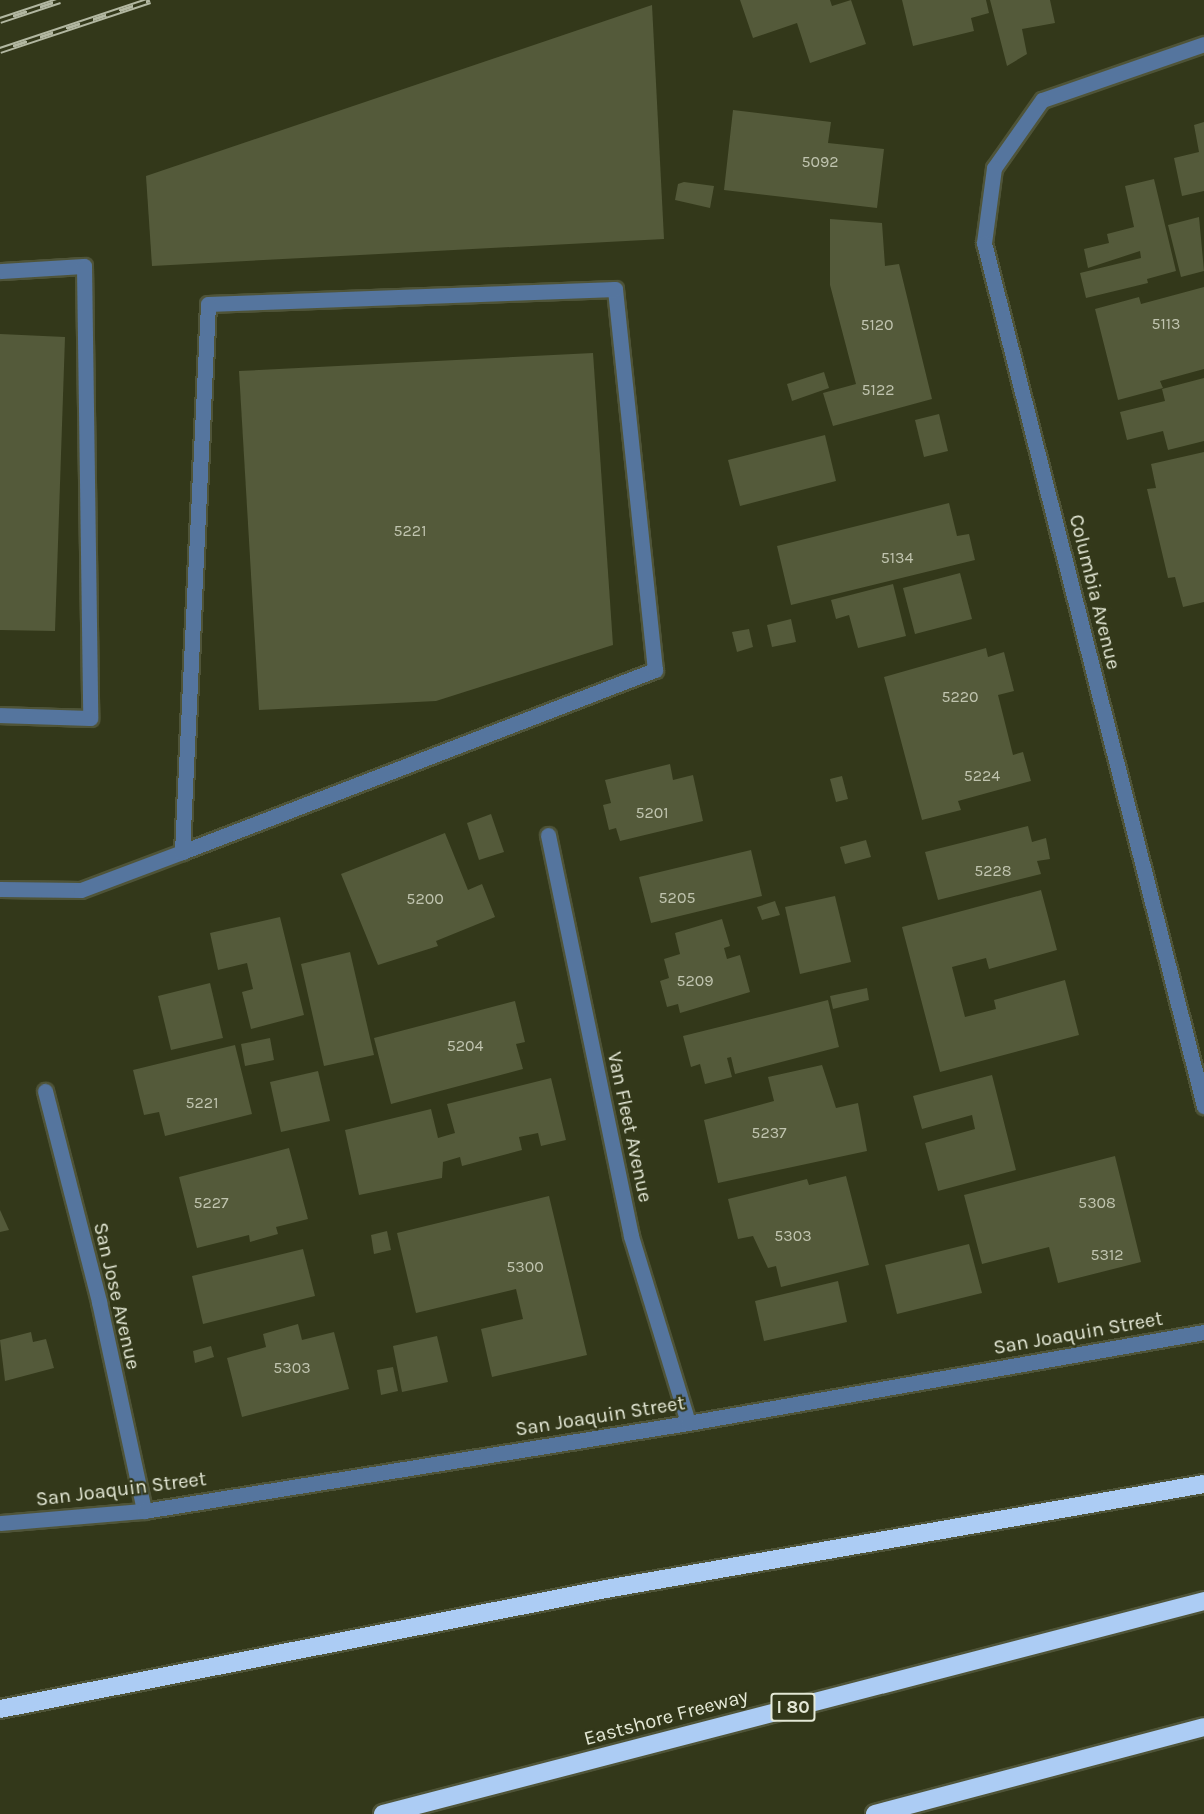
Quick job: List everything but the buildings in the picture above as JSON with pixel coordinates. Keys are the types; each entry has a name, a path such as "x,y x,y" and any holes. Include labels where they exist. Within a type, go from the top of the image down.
{"highway":[{"path":"0,1709 606,1589 1204,1484"},
{"name":"Eastshore Freeway","path":"383,1814 1204,1601"},
{"path":"875,1814 1204,1727"}],"street":[{"name":"Columbia Avenue","path":"1204,44 1042,100 994,168 984,243 1204,1106"},
{"path":"0,271 84,266 90,718 0,715"},
{"path":"0,889 81,890 182,852 655,670 615,289 208,304 182,852"},
{"name":"Van Fleet Avenue","path":"548,835 631,1236 688,1423"},
{"name":"San Jose Avenue","path":"45,1091 99,1302 144,1511"},
{"name":"San Joaquin Street","path":"0,1523 144,1511 688,1423 1204,1332"}],"railway":[{"path":"0,20 60,0"},
{"path":"0,50 150,0"}]}
